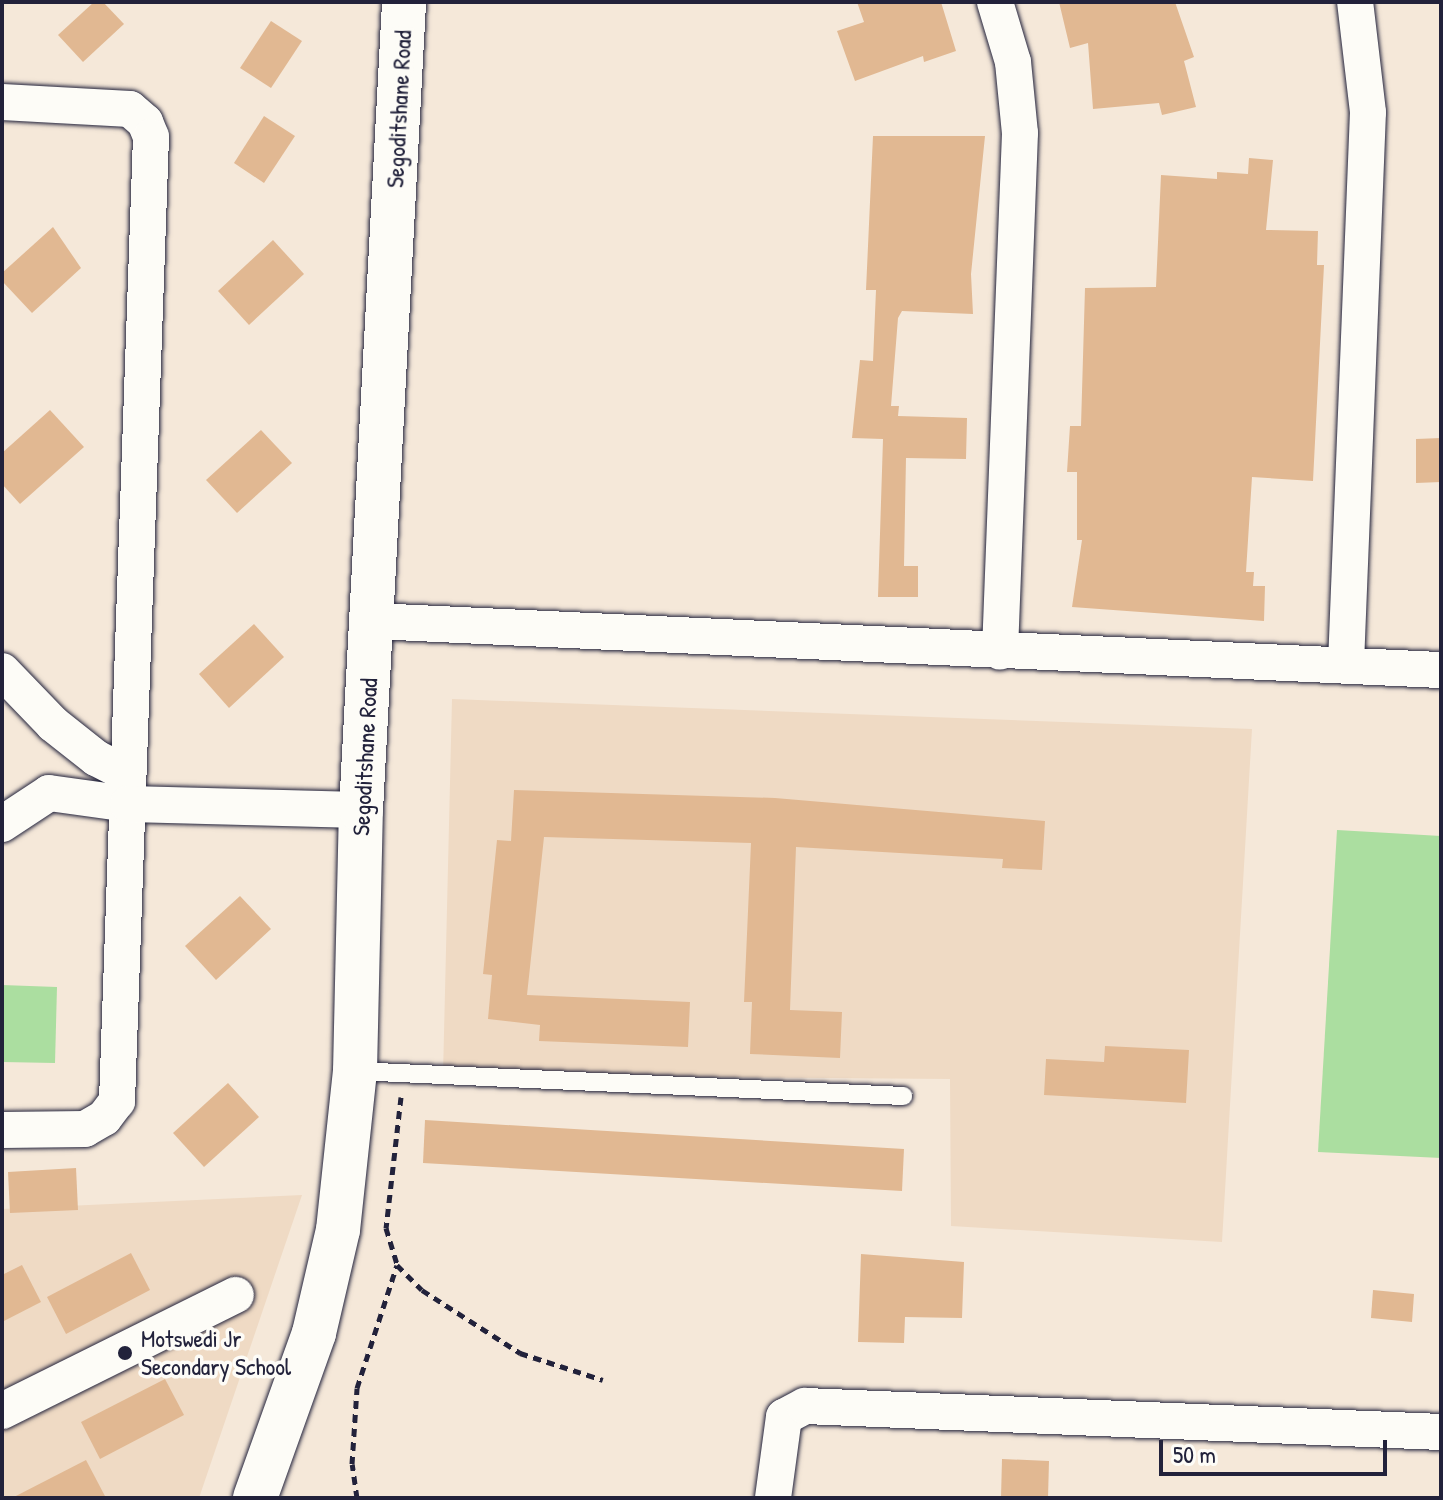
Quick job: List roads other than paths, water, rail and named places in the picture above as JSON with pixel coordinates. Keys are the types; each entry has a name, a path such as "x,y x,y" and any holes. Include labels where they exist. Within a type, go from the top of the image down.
{"street":[{"name":"Segoditshane Road","path":"255,1498 314,1333 338,1230 355,1071 361,810 404,2"},
{"path":"995,2 1013,62 1020,133 1000,652"},
{"path":"1346,664 1368,112 1355,2"},
{"path":"2,102 130,109 151,137 117,1101 85,1129 2,1130"},
{"path":"373,621 1441,670"},
{"path":"2,671 53,724 96,758 128,789"},
{"path":"2,824 49,793 128,789 361,810"},
{"path":"2,1411 236,1295"},
{"path":"773,1498 784,1417 805,1406 1441,1432"}],"lane":[{"path":"355,1071 903,1096"}],"place":[{"name":"Motswedi Jr Secondary School","path":"125,1353"}]}
